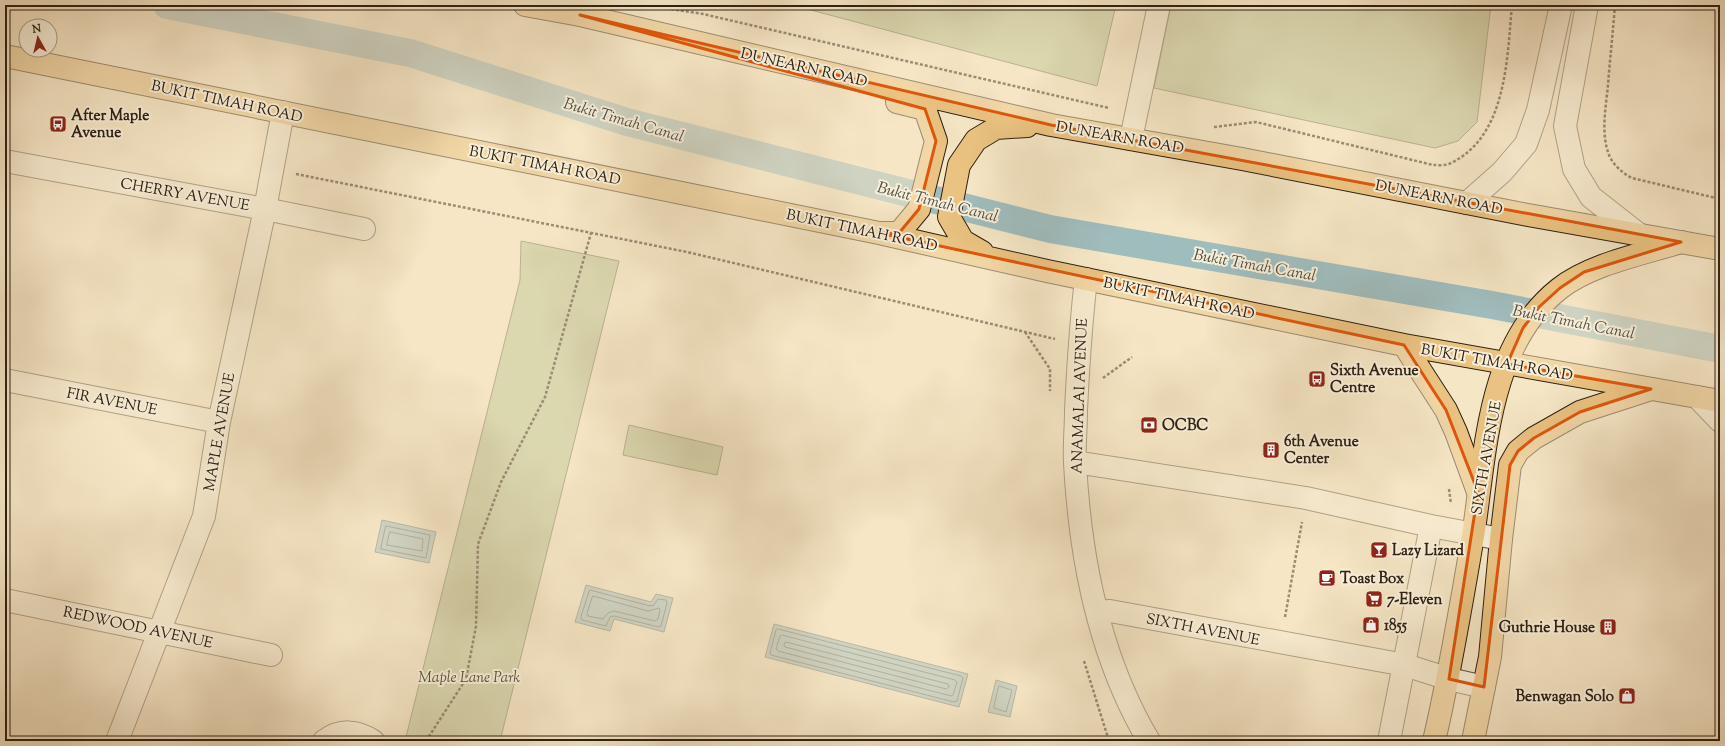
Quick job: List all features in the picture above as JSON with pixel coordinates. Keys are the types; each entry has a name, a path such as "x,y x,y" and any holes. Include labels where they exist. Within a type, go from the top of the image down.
{"main road":[{"name":"DUNEARN ROAD","path":"525,5 580,14 1051,125 1242,159 1467,203 1720,249"},
{"path":"580,14 925,110 936,141 920,209 899,233 879,232"},
{"name":"BUKIT TIMAH ROAD","path":"5,56 879,232 1086,279 1404,345 1720,401"},
{"path":"5,60 39,62"},
{"path":"990,257 963,241 949,217 959,166 976,140 996,128 1051,125"},
{"name":"SIXTH AVENUE","path":"1434,741 1449,679 1492,407 1507,364 1523,328 1539,307 1560,288 1584,272 1681,242"},
{"path":"1404,345 1446,410 1456,432 1478,492"},
{"name":"SIXTH AVENUE","path":"1473,741 1490,657 1500,539 1510,465 1518,451 1534,438 1580,412 1651,389"}],"street":[{"path":"1131,140 1159,5"},
{"path":"1467,203 1502,172 1526,144 1538,110 1561,5"},
{"path":"1587,5 1565,126 1574,169 1591,197 1637,233"},
{"name":"MAPLE AVENUE","path":"117,741 204,516 219,422 265,209 282,112"},
{"name":"CHERRY AVENUE","path":"5,162 265,209 364,229"},
{"name":"ANAMALAI AVENUE","path":"1086,279 1079,344 1074,462 1082,535 1097,612 1116,671 1137,720 1149,741"},
{"name":"FIR AVENUE","path":"5,380 219,422"},
{"path":"1697,397 1720,421"},
{"path":"1074,462 1306,498 1431,526 1500,539"},
{"path":"1389,741 1431,526"},
{"name":"REDWOOD AVENUE","path":"5,600 271,654"},
{"name":"SIXTH AVENUE","path":"1097,612 1110,611 1405,665 1449,679 1484,687"},
{"path":"324,741 338,733 348,732 358,733 373,741"}],"path":[{"path":"1211,127 1256,122 1433,165 1450,164 1467,153 1486,131 1499,101 1512,5"},
{"path":"1615,5 1604,135 1608,153 1617,167 1624,174 1632,178 1720,198"},
{"path":"668,8 703,14 1136,114"},
{"path":"271,170 317,177 687,252 1079,344"},
{"path":"426,741 466,679 476,626 478,544 501,482 545,397 591,233"},
{"path":"1101,386 1102,378 1132,357"},
{"path":"1280,643 1306,498"}],"highlighted area":[{"path":"580,15 1051,125 1681,242 1584,272 1560,288 1539,307 1523,328 1507,364 1651,389 1580,412 1534,438 1518,451 1510,465 1484,687 1449,679 1478,492 1446,410 1404,345 879,233 899,233 919,209 936,141 925,109"}],"green space":[{"path":"792,5 1116,5 1097,86"},
{"path":"1171,5 1491,5 1477,122 1458,141 1435,148 1154,88"},
{"name":"Maple Lane Park","path":"521,241 619,261 500,741 405,741 520,280"},
{"path":"629,425 723,447 717,475 623,455"}],"water":[{"path":"382,520 436,532 429,563 375,552"},
{"path":"586,585 651,602 656,594 673,598 664,632 614,619 610,631 575,622"},
{"path":"774,624 968,674 959,707 765,657"},
{"path":"996,680 1017,686 1010,717 988,712"}],"waterway":[{"name":"Bukit Timah Canal","path":"167,5 410,53 627,122 1050,229 1492,305 1720,349"}],"place":[{"name":"After Maple Avenue","path":"58,124"},
{"name":"Sixth Avenue Centre","path":"1317,379"},
{"name":"OCBC","path":"1149,425"},
{"name":"6th Avenue Center","path":"1271,450"},
{"name":"Lazy Lizard","path":"1379,550"},
{"name":"Toast Box","path":"1327,578"},
{"name":"7-Eleven","path":"1374,599"},
{"name":"1855","path":"1371,625"},
{"name":"Guthrie House","path":"1608,627"},
{"name":"Benwagan Solo","path":"1627,696"}]}
